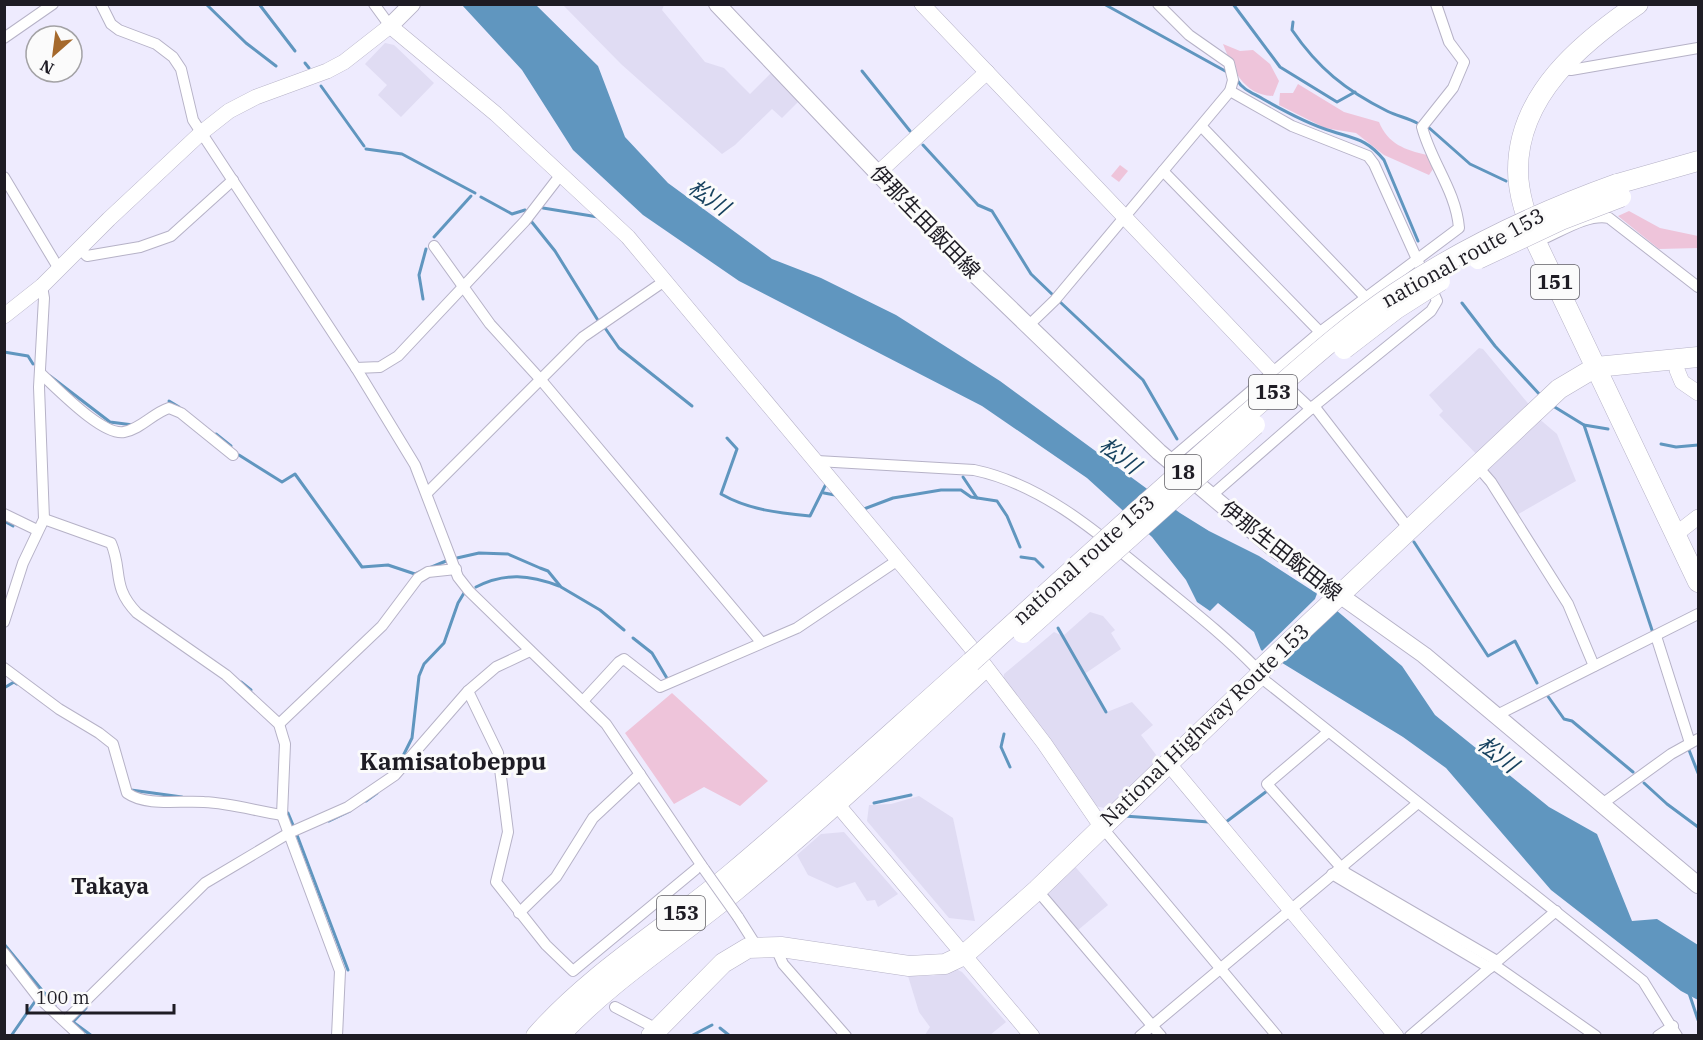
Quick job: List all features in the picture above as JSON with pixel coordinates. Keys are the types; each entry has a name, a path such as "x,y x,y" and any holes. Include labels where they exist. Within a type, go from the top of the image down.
{"highway":[{"name":"151","path":"1638,4 1561,69 1541,93 1525,131 1519,156 1522,201 1536,242 1594,372 1698,582"},
{"name":"national route 153","path":"832,797 975,667 1198,456 1363,316 1426,274 1539,213 1695,169"},
{"path":"1594,372 1698,357"},
{"path":"1594,372 1677,370 1698,365"},
{"name":"National Highway Route 153","path":"757,946 781,947 909,966 945,963 964,955 1037,890 1334,599 1545,401 1594,372"},
{"name":"153","path":"536,1035 554,1016 731,874 832,797"},
{"name":"153","path":"560,1035 603,995 679,937 832,797"},
{"path":"654,1032 723,963 734,954 757,946"}],"main road":[{"name":"伊那生田飯田線","path":"717,4 1027,327 1170,460 1334,599 1424,655 1698,885"},
{"path":"390,26 411,5"}],"street":[{"path":"4,38 38,8 52,4"},
{"path":"101,4 111,24 119,30 156,44 173,57 184,76 189,114 356,368 415,465 428,492 456,568 469,591 606,724 757,946"},
{"path":"374,4 390,26 496,114 562,173 628,237 666,280 980,659 1044,743 1101,826 1277,1035"},
{"path":"922,4 1273,373 1313,408 1409,529"},
{"path":"1027,327 1056,298 1230,91 1232,74 1222,56 1189,35 1158,4"},
{"path":"1170,460 1320,332 1418,261 1459,228 1457,211 1422,127 1453,88 1464,62 1449,42 1436,4"},
{"path":"4,316 42,286 201,133 229,111 256,97 344,62 390,26"},
{"path":"1561,69 1571,70 1698,48"},
{"path":"878,173 987,72"},
{"path":"1211,496 1431,311 1437,302 1374,164 1368,156 1292,126 1230,91"},
{"path":"1202,127 1366,298"},
{"path":"1163,171 1320,332"},
{"path":"356,368 380,367 398,356 465,288 542,201 562,173"},
{"path":"4,177 59,269"},
{"path":"79,248 87,256 140,247 171,236 233,180"},
{"path":"1536,242 1590,219 1602,216 1610,218 1698,287"},
{"path":"434,246 490,324 541,380 761,642"},
{"path":"428,492 583,337 666,280"},
{"path":"4,622 22,563 44,519 40,373 44,298 42,286"},
{"path":"1677,370 1682,382 1698,393"},
{"path":"40,373 83,411 110,429 121,433 169,408 181,413 233,455"},
{"path":"817,461 975,470 997,475 1066,511 1096,532 1215,629 1328,732 1643,981 1675,1031 1658,1035"},
{"path":"1478,466 1491,482 1568,604 1594,666"},
{"path":"4,514 37,530"},
{"path":"1676,534 1698,517"},
{"path":"44,519 111,543 118,583 129,605 137,613 226,675 279,724 285,744 282,815 340,971 337,1035"},
{"path":"583,701 624,659 660,687 797,628 898,560"},
{"path":"279,724 382,626 418,578 428,572 456,568"},
{"path":"1497,715 1698,614"},
{"path":"1602,804 1671,754 1694,741 1656,636"},
{"path":"65,1021 206,883 289,833 348,807 395,775 468,691 496,667 530,651"},
{"path":"4,668 59,709 113,744 127,793 133,798 206,802 282,815"},
{"path":"468,691 498,753 508,832 496,882 546,945 573,971 702,867"},
{"path":"1328,732 1267,784 1337,871 1493,965 1596,1035"},
{"path":"1168,763 1396,1035"},
{"path":"519,913 556,878 593,818 640,774"},
{"path":"832,797 1032,1035"},
{"path":"1140,1035 1418,803"},
{"path":"1037,890 1161,1035"},
{"path":"1410,1035 1556,911"},
{"path":"781,947 779,955 783,964 846,1035"},
{"path":"4,953 38,997 80,1035"},
{"path":"615,1007 654,1032"}],"shaded area":[{"path":"563,5 664,5 662,10 705,62 724,68 750,94 773,71 800,100 782,118 772,109 735,145 722,154 621,64"},
{"path":"385,43 394,45 434,83 401,117 378,95 387,85 365,64"},
{"path":"1223,44 1240,51 1253,50 1270,64 1279,81 1273,96 1254,91 1240,79"},
{"path":"1298,84 1344,112 1379,122 1392,141 1411,151 1427,155 1433,169 1429,175 1384,155 1356,133 1325,128 1279,105 1280,93 1293,93"},
{"path":"1120,165 1128,171 1119,182 1111,176"},
{"path":"1629,211 1660,228 1698,236 1698,248 1659,249 1618,216"},
{"path":"1479,348 1483,349 1531,407 1479,457 1439,415 1443,411 1429,395"},
{"path":"1537,417 1557,434 1576,481 1515,516 1484,467"},
{"path":"1090,612 1103,616 1115,630 1111,633 1121,649 1083,675 1107,712 1132,702 1153,725 1141,735 1160,760 1109,809 1095,806 1003,681 1004,674 1054,632 1063,636"},
{"path":"672,693 768,781 740,806 704,787 674,804 625,733"},
{"path":"919,796 953,818 975,921 949,918 867,821 869,805 891,804"},
{"path":"844,832 898,894 878,907 875,900 867,901 855,882 837,888 808,875 797,855 821,834"},
{"path":"1072,863 1108,905 1078,930 1045,892"},
{"path":"956,969 962,972 1006,1022 990,1035 925,1035 930,1027 919,1012 908,976 933,976"}],"water":[{"path":"535,4 598,66 625,137 668,183 772,259 821,278 896,315 1000,381 1180,513 1209,531 1259,556 1316,593 1402,666 1435,715 1549,807 1597,834 1632,921 1657,919 1698,945 1698,1000 1681,991 1551,890 1446,768 1403,737 1261,650 1254,632 1218,603 1210,611 1197,602 1186,580 1152,537 1087,478 982,406 739,281 643,215 573,150 522,70 462,5"}],"pier":[{"path":"1318,591 1326,597 1277,664 1260,653 1315,599"}],"waterway":[{"path":"206,4 246,43 276,66"},
{"path":"259,4 295,51"},
{"path":"1104,4 1227,72"},
{"path":"1233,4 1280,67 1337,102 1355,92"},
{"path":"1293,22 1292,30 1302,44 1322,67 1345,86 1391,113 1417,123"},
{"path":"305,63 309,68"},
{"path":"862,71 910,131"},
{"path":"1237,80 1248,91 1296,117 1360,141 1378,153 1384,160 1418,241"},
{"path":"321,86 364,146"},
{"path":"1427,126 1470,164 1506,181"},
{"path":"923,145 978,205 992,211 1031,274 1054,296"},
{"path":"366,149 402,154 475,193"},
{"path":"434,237 471,196"},
{"path":"481,197 512,214 525,210"},
{"path":"543,208 598,217"},
{"path":"531,221 555,251 599,322"},
{"path":"423,299 419,275 426,249"},
{"path":"1059,301 1143,380 1177,439"},
{"path":"1462,303 1495,346 1541,396"},
{"path":"605,328 619,348 692,406"},
{"path":"4,352 28,356 33,364"},
{"path":"50,376 110,422 133,425"},
{"path":"169,401 179,407"},
{"path":"1553,406 1584,425 1608,429"},
{"path":"1584,425 1653,633"},
{"path":"216,434 231,446"},
{"path":"727,438 737,449 721,494 742,504 764,510 810,516 826,484"},
{"path":"1661,444 1676,447 1698,445"},
{"path":"239,455 282,482 295,474 362,567 388,565 415,574 446,561"},
{"path":"963,477 977,498"},
{"path":"864,509 893,498 941,490 961,490 971,497 997,501 1007,516 1020,547"},
{"path":"824,493 835,495"},
{"path":"4,521 13,526"},
{"path":"1414,542 1488,656 1515,641 1537,683"},
{"path":"457,558 479,553 508,554 548,571 561,587 600,610 624,630"},
{"path":"1021,557 1035,559 1043,567"},
{"path":"476,587 507,577 538,579 559,586"},
{"path":"399,764 412,738 419,676 424,664 444,643 458,603 464,593"},
{"path":"1058,628 1106,712"},
{"path":"633,638 652,653 668,680"},
{"path":"4,688 14,682 17,684"},
{"path":"241,682 251,690"},
{"path":"1547,695 1564,719 1572,721 1633,772"},
{"path":"1004,734 1001,747 1010,767"},
{"path":"1689,750 1698,773"},
{"path":"1644,783 1698,827"},
{"path":"131,790 182,797"},
{"path":"1226,822 1267,791"},
{"path":"366,801 377,793"},
{"path":"874,803 911,795"},
{"path":"329,821 350,811"},
{"path":"288,813 293,825"},
{"path":"1124,816 1209,822"},
{"path":"297,835 348,970"},
{"path":"4,944 55,1006"},
{"path":"1689,993 1698,1020"},
{"path":"11,1036 36,1000"},
{"path":"86,1008 73,1022 92,1036"},
{"path":"691,1036 712,1025"},
{"path":"720,1028 730,1036"}],"district":[{"name":"Kamisatobeppu","path":"453,762"},
{"name":"Takaya","path":"110,886"}],"water label":[{"name":"松川","path":"709,197"},
{"name":"松川","path":"1120,455"},
{"name":"松川","path":"1498,754"}]}
